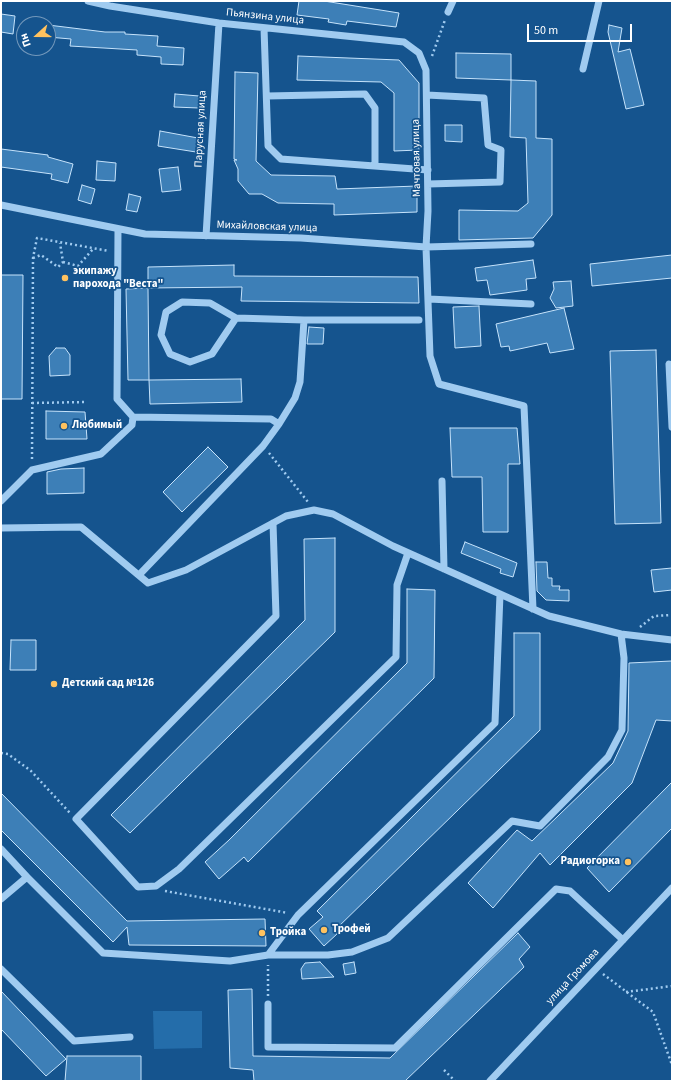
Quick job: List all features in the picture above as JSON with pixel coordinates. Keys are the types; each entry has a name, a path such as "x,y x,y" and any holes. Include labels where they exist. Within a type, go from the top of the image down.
{"street":[{"name":"Пьянзина улица","path":"88,1 110,6 219,23 404,42 419,53 426,70"},
{"path":"448,12 453,1"},
{"path":"583,69 599,1"},
{"name":"Парусная улица","path":"206,236 219,23"},
{"path":"264,28 268,146 281,159 428,170"},
{"name":"Мачтовая улица","path":"426,70 428,170 426,247"},
{"path":"267,96 365,94 375,108 376,166"},
{"path":"427,95 484,98 488,145 501,150 500,182 428,184"},
{"name":"Михайловская улица","path":"1,206 145,234 301,238 426,247 531,244"},
{"path":"118,229 117,399 133,417 271,419 279,424"},
{"path":"426,247 430,356 439,384 524,406 533,609"},
{"path":"429,299 531,304"},
{"path":"236,318 212,354 190,362 170,354 161,335 166,312 182,302 210,304 236,318 304,320 418,320"},
{"path":"139,575 263,446 279,424 294,398 300,382 304,320"},
{"path":"672,365 669,364 672,427"},
{"path":"1,500 32,470 101,454 132,425 133,417"},
{"path":"442,482 444,569"},
{"path":"1,528 81,527 148,583 186,570 286,516 314,510 333,514 408,553 549,616 620,634 672,640"},
{"path":"272,523 276,616 76,819 138,887 156,886 179,869 396,657 397,585 408,553"},
{"path":"268,955 298,915 495,723 500,594"},
{"path":"1,849 103,953 230,961 268,955 328,955 352,952 388,938 512,821 540,826 608,757 622,730 624,658 620,634"},
{"path":"1,899 27,877"},
{"name":"улица Громова","path":"490,1081 672,888"},
{"path":"268,1004 268,1047 395,1048 556,889 570,891 623,940"},
{"path":"1,970 74,1041 130,1037"}],"path":[{"path":"426,70 448,12"},
{"path":"32,470 33,258 36,238 118,253"},
{"path":"60,243 63,262"},
{"path":"63,262 78,266 93,248"},
{"path":"33,258 40,255 58,267 63,262"},
{"path":"32,403 87,402"},
{"path":"263,446 314,510"},
{"path":"629,635 654,616 672,616"},
{"path":"1,753 8,754 30,770 76,819"},
{"path":"156,886 167,892 298,915"},
{"path":"268,955 268,987"},
{"path":"610,981 653,1012 672,1065"},
{"path":"626,992 672,986"},
{"path":"444,1070 455,1081"}],"shaded area":[{"path":"153,1011 202,1011 202,1048 154,1049"}],"building":[{"path":"299,1 324,1 399,13 396,27 347,21 346,25 328,22 329,19 297,15"},
{"path":"1,14 15,16 13,34 1,32"},
{"path":"609,25 622,28 618,52 630,49 644,105 626,109 608,32"},
{"path":"56,26 105,32 125,32 125,34 158,36 157,46 184,48 183,65 161,64 161,57 137,55 137,50 70,46 71,39 56,38"},
{"path":"456,53 511,54 511,80 456,78"},
{"path":"298,56 399,60 419,83 419,150 394,151 394,93 381,82 297,80"},
{"path":"235,72 258,73 256,161 271,175 335,176 337,189 417,186 417,212 334,215 334,204 278,203 262,194 249,194 238,181 238,169 234,160 237,160 234,159"},
{"path":"511,80 536,81 536,138 552,139 552,215 533,238 459,240 459,210 518,211 528,203 526,138 510,137"},
{"path":"175,94 199,96 199,108 174,107"},
{"path":"445,125 462,125 462,142 445,141"},
{"path":"160,131 198,138 196,152 158,146"},
{"path":"1,149 48,155 48,157 73,164 68,183 51,179 52,174 1,167"},
{"path":"97,161 116,163 115,181 96,180"},
{"path":"178,167 181,190 162,192 159,169"},
{"path":"82,185 95,189 91,204 78,200"},
{"path":"129,194 141,197 137,212 126,210"},
{"path":"672,255 672,278 592,286 590,264"},
{"path":"533,260 536,278 526,279 527,290 490,295 487,280 477,281 475,268"},
{"path":"234,265 234,276 418,277 419,303 241,301 242,287 148,288 148,267"},
{"path":"1,275 23,275 22,399 1,399"},
{"path":"571,281 573,306 556,308 550,298 554,289 553,282"},
{"path":"148,288 149,380 128,380 126,289"},
{"path":"479,306 481,346 455,348 453,307"},
{"path":"564,308 574,349 550,353 547,343 510,351 509,346 501,347 496,324"},
{"path":"309,327 324,328 323,344 307,344"},
{"path":"56,348 65,348 70,355 70,375 50,376 49,356"},
{"path":"656,350 661,523 615,524 610,351"},
{"path":"241,379 242,402 150,404 149,380"},
{"path":"46,411 85,412 87,439 46,439"},
{"path":"450,428 517,428 520,464 508,464 508,532 483,532 482,477 452,477"},
{"path":"208,447 228,467 182,512 163,492"},
{"path":"84,468 84,493 47,494 47,472 61,469"},
{"path":"335,538 335,632 130,833 111,815 305,620 304,539"},
{"path":"465,542 517,563 513,577 500,573 501,569 461,553"},
{"path":"536,562 547,562 548,578 552,578 552,586 560,586 559,590 569,590 569,601 546,600 537,591"},
{"path":"672,568 672,590 654,592 651,570"},
{"path":"407,589 435,590 434,678 248,862 244,857 219,879 205,862 407,663"},
{"path":"514,633 540,633 540,730 334,931 337,934 324,946 309,929 323,917 317,911 514,716"},
{"path":"11,640 36,640 36,670 10,670"},
{"path":"672,661 672,721 656,720 632,783 550,865 540,853 493,908 468,883 517,830 532,841 613,763 628,731 629,663"},
{"path":"672,782 672,828 609,892 587,868"},
{"path":"1,793 127,921 265,919 266,946 129,945 127,927 113,942 1,830"},
{"path":"518,933 530,947 519,959 524,967 405,1081 254,1081 253,1070 230,1068 228,990 252,989 253,1056 390,1058"},
{"path":"320,962 334,977 302,979 301,969 305,963"},
{"path":"354,962 356,973 345,975 343,964"},
{"path":"1,991 66,1059 46,1076 1,1029"},
{"path":"67,1056 141,1056 141,1081 65,1081"}],"place":[{"name":"экипажу парохода \"Веста\"","path":"65,278"},
{"name":"Любимый","path":"64,426"},
{"name":"Детский сад №126","path":"54,684"},
{"name":"Радиогорка","path":"628,862"},
{"name":"Трофей","path":"324,930"},
{"name":"Тройка","path":"262,933"}]}
